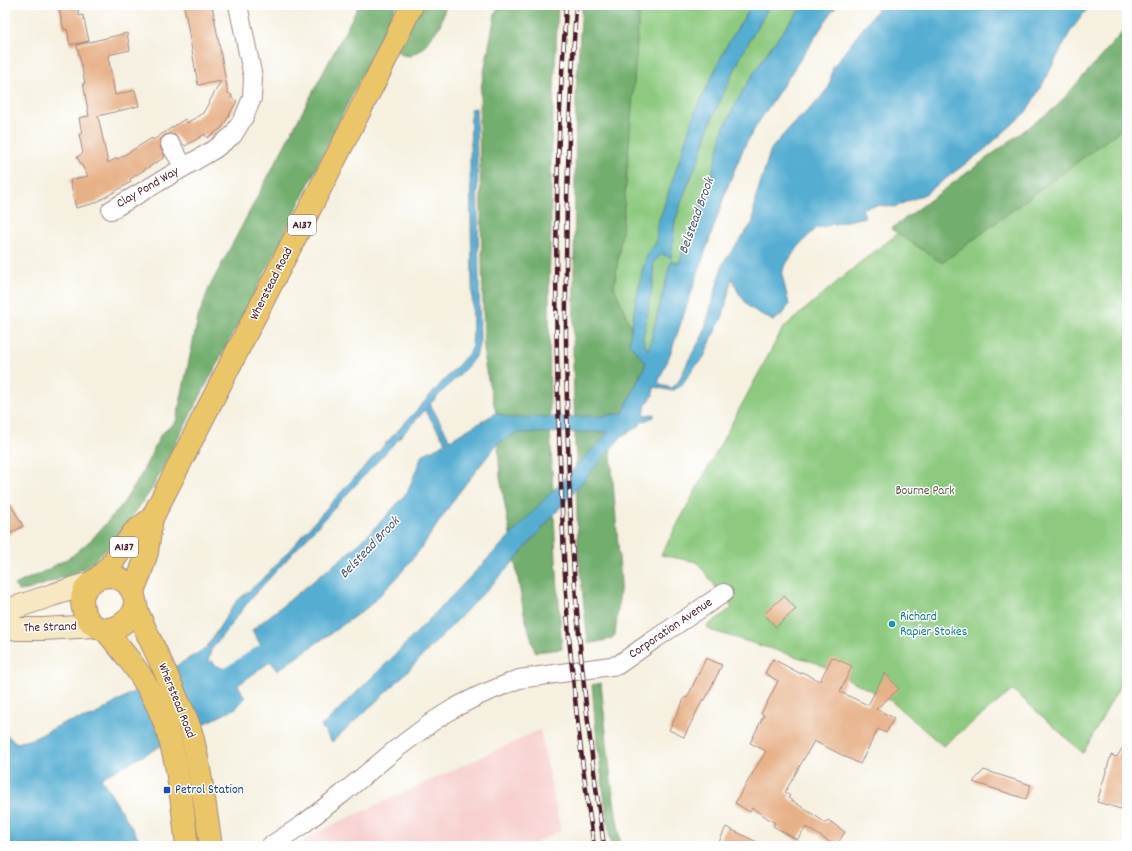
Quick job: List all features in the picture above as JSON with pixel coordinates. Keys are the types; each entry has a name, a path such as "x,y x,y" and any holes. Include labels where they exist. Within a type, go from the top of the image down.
{"main road":[{"name":"Wherstead Road","path":"152,518 378,75 412,5"},
{"name":"A137","path":"94,580 109,566 133,533 152,518"},
{"name":"A137","path":"100,627 115,628 123,624 133,614 140,574 147,552 152,518"},
{"name":"Wherstead Road","path":"188,846 170,741 152,694 141,675 100,627 90,622 83,608 82,599 85,590 94,580 107,576 118,577 126,582 135,599 150,639 191,731 202,787 210,846"},
{"name":"The Strand","path":"5,611 94,580"},
{"name":"The Strand","path":"5,625 17,629 100,627"}],"street":[{"name":"Clay Pond Way","path":"111,210 215,149 233,135 244,117 252,98 253,77 238,5"},
{"name":"Clay Pond Way","path":"170,144 184,167"},
{"name":"Corporation Avenue","path":"270,846 302,825 395,750 435,720 456,707 480,694 519,679 618,665 724,593"}],"shaded area":[{"path":"540,730 561,831 529,846 296,846 317,832"}],"green space":[{"path":"359,5 396,5 276,251 152,489 114,542 90,565 73,574 28,590 19,591 14,585 45,571 72,556 92,539 122,505 141,475 161,434 176,422 198,318 209,288"},
{"path":"416,5 446,5 440,26 422,49 410,56 402,55 395,49"},
{"path":"499,5 558,5 551,154 549,283 550,425 562,649 535,652 524,613 500,477 498,443 510,418 496,413 485,366 484,350 479,122 481,88 495,15"},
{"path":"582,5 640,5 622,233 614,287 646,363 623,413 602,416 609,431 621,582 615,635 611,639 588,644 578,550 573,362 576,92"},
{"path":"636,5 806,5 640,378 614,287"},
{"path":"1127,27 1127,125 942,263 891,229 1056,107"},
{"name":"Bourne Park","path":"1127,32 1127,673 1083,753 1013,690 943,746 891,701 817,663 710,630 707,626 732,608 697,562 661,555 783,328 857,265 1061,109"},
{"path":"601,683 611,781 621,846 611,846 597,743 592,685"}],"water":[{"path":"752,5 770,5 743,52 712,118 700,155 675,221 671,258 662,254 653,263 654,277 643,339 648,351 671,261 679,263 711,178 724,127 743,90 770,48 803,5 838,5 831,13 758,123 744,147 727,188 671,352 658,383 671,388 677,384 703,335 723,263 753,222 755,200 771,149 791,126 815,104 829,87 833,67 881,5 1090,5 1070,32 1026,112 984,150 925,194 894,207 879,205 862,208 865,217 817,228 807,237 784,267 782,275 789,304 784,313 773,321 749,307 738,292 732,277 723,316 704,357 692,370 681,386 672,391 656,387 654,388 653,396 646,404 644,415 654,414 654,417 641,422 639,426 622,436 507,569 395,684 332,742 321,726 392,658 609,432 517,433 498,443 457,495 422,547 395,580 368,607 277,671 271,661 238,685 245,698 236,708 101,778 143,846 5,846 5,734 17,743 33,739 64,723 93,716 206,648 237,600 270,572 471,351 473,334 470,163 471,109 476,108 480,340 477,354 467,367 430,404 450,440 496,413 510,418 602,416 623,413 646,363 629,343 643,267 649,250 656,244 657,225 695,112 727,45","holes":["425,410 446,443 422,455 408,491 360,543 252,630 262,647 228,671 214,664 212,661 208,662 211,650 252,597"]}],"building":[{"path":"58,5 77,5 79,16 83,15 89,41 70,45 67,29 64,30"},
{"path":"184,5 212,5 228,93 232,95 231,98 237,101 222,128 207,138 205,134 185,146 175,135 165,135 161,139 160,144 165,157 130,179 131,182 95,203 76,208 70,180 88,176 77,157 83,153 79,134 82,134 79,118 89,116 83,83 85,83 77,45 127,33 130,50 108,55 115,95 135,90 139,106 98,116 108,163 117,158 118,159 152,138 153,140 185,119 187,123 203,113 221,81 198,85"},
{"path":"5,495 23,526 5,537"},
{"path":"784,596 796,609 776,627 764,614"},
{"path":"832,657 852,666 840,692 868,705 885,673 899,689 876,709 894,718 886,733 878,729 860,764 814,741 785,792 790,796 788,798 826,823 828,820 845,832 836,846 806,827 797,840 773,826 775,823 752,808 750,812 735,803 766,751 750,743 764,715 761,714 778,681 765,673 773,659 801,674 802,672 820,681"},
{"path":"706,658 722,665 705,700 703,699 684,737 669,730 685,697 687,698"},
{"path":"1127,740 1127,787 1121,809 1097,802 1111,755 1117,757"},
{"path":"984,770 1031,785 1026,799 973,782"},
{"path":"726,827 765,846 727,846 719,842"}],"waterway":[{"name":"Belstead Brook","path":"223,672 267,643"}],"railway":[{"path":"566,5 556,223 556,310 559,440 568,628 580,747 594,846"},
{"path":"576,5 570,120 566,252 566,368 568,445 572,546 580,646 604,846"}],"place":[{"name":"Richard Rapier Stokes","path":"892,624"},
{"name":"Petrol Station","path":"167,790"}]}
